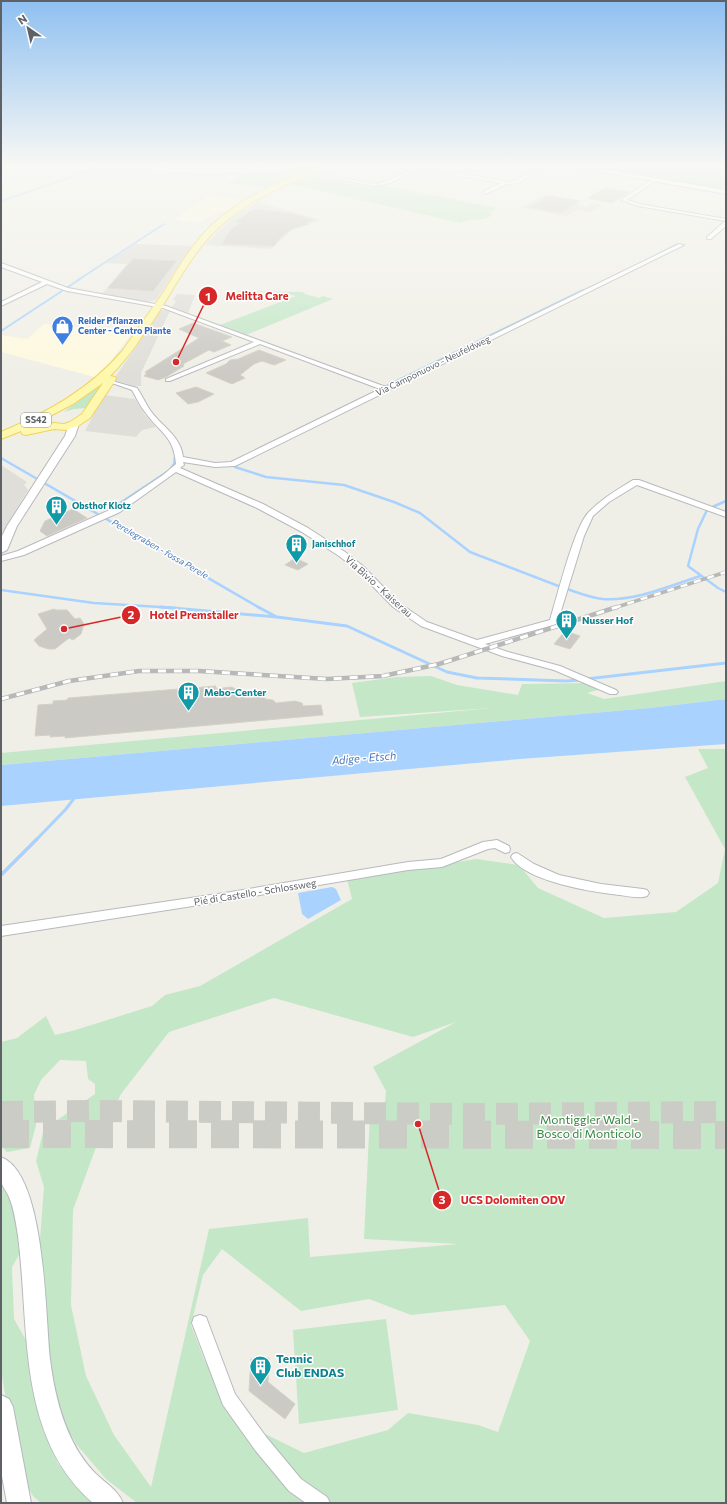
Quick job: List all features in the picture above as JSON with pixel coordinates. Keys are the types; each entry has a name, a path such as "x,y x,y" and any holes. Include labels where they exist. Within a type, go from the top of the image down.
{"main road":[{"name":"SS42","path":"1,438 55,423 76,422 86,416 110,380 116,366 186,263 207,235"},
{"name":"SS42","path":"1,438 70,403 116,366"},
{"name":"SS42","path":"55,423 70,403"},
{"path":"1,550 12,526 67,442 76,422"},
{"path":"55,423 65,435 67,442"},
{"path":"1,1166 12,1180 21,1199 28,1226 41,1378 51,1419 67,1454 80,1473 99,1495 111,1503"},
{"path":"1,1407 6,1459 19,1503"}],"street":[{"path":"709,238 712,235"},
{"name":"Via Camponuovo - Neufeldweg","path":"180,459 214,465 232,464 383,388 681,245"},
{"path":"1,265 67,289 158,306 383,388"},
{"path":"1,304 46,282"},
{"path":"241,336 245,348"},
{"path":"168,380 259,342"},
{"path":"1,559 21,553 102,518 124,506 180,465 179,452 173,439 147,411 134,389 114,382"},
{"name":"Via Bivio - Kaiserau","path":"176,469 281,516 342,554 360,568 396,605 417,620 444,633 506,654 545,664 575,674 613,692"},
{"path":"477,643 554,622 580,536 590,515 606,500 636,482 726,515"},
{"name":"Pié di Castello - Schlossweg","path":"1,932 231,896 408,866 442,863 487,845 497,844 505,849"},
{"path":"517,857 532,868 556,878 610,890 643,892"},
{"path":"200,1323 229,1399 261,1444 295,1485 321,1503"}],"shaded area":[{"path":"215,235 286,235 271,249 205,245"},
{"path":"135,244 192,246 156,300 146,302 102,294 127,264 106,263"},
{"path":"177,294 195,295 188,313 172,307 176,301 173,300"},
{"path":"161,310 170,311 141,373 141,386 134,386 117,381 114,379"},
{"name":"Reider Pflanzen Center - Centro Piante","path":"44,324 133,332 98,378 1,352 1,335 27,339"},
{"path":"104,395 135,399 144,414 156,427 142,430 136,437 85,431"},
{"path":"1,465 27,482 24,485 28,490 1,535"}],"green space":[{"path":"232,291 303,292 319,298 323,296 333,299 246,335 220,325 296,296 280,293"},
{"path":"98,386 101,387 86,408 64,412"},
{"path":"431,676 457,685 518,695 522,684 592,683 597,686 598,690 587,693 604,699 726,681 726,699 649,708 1,765 1,753 492,708 360,717 352,683 397,677"},
{"name":"Montiggler Wald - Bosco di Monticolo","path":"698,749 726,749 726,1503 137,1503 106,1479 77,1445 54,1408 38,1265 44,1187 36,1161 46,1120 56,1121 95,1094 95,1084 88,1079 86,1061 60,1060 41,1080 34,1095 36,1125 30,1148 7,1152 1,1146 1,1042 17,1038 46,1016 55,1035 152,1006 165,995 200,986 352,899 347,879 476,859 519,865 538,888 604,918 676,912 718,883 725,849 685,777 708,768","holes":["274,998 413,1037 456,1022 373,1067 386,1091 385,1104 370,1113 364,1239 458,1244 310,1257 308,1218 209,1229 151,1487 114,1435 86,1376 71,1305 73,1210 95,1150 121,1094 169,1032","222,1249 301,1311 369,1299 411,1315 505,1305 530,1341 498,1432 478,1425 408,1413 388,1430 304,1453 251,1427 225,1397 204,1359 191,1325 203,1275"]},
{"path":"1,1185 14,1208 20,1253 12,1267 14,1319 27,1342 39,1410 58,1464 98,1503 41,1503 33,1496 17,1469 1,1369"},
{"path":"386,1319 398,1410 299,1424 293,1330"}],"water":[{"name":"Adige - Etsch","path":"726,699 726,744 520,759 1,806 1,765 649,708"},
{"path":"332,887 336,889 341,900 308,919 302,914 298,893"}],"building":[{"path":"227,235 284,235 274,246 222,244"},
{"path":"133,259 176,261 153,291 108,288"},
{"path":"193,323 232,337 222,341 231,345 214,352 209,350 183,364 184,366 166,377 158,380 144,376 147,374 145,374 147,372 145,372 199,338 179,329"},
{"path":"259,350 286,360 274,365 262,361 254,364 240,375 245,378 232,384 206,373 226,364 230,360 238,359"},
{"path":"196,387 214,394 198,402 188,404 176,393"},
{"name":"Obsthof Klotz","path":"73,509 87,518 47,536 40,531 45,521"},
{"name":"Janischhof","path":"295,558 308,564 298,570 285,565"},
{"path":"54,609 67,610 75,619 80,618 84,624 81,634 73,640 69,638 55,649 48,649 39,646 34,640 47,629 38,614"},
{"name":"Nusser Hof","path":"565,631 580,636 570,649 554,644"},
{"name":"Mebo-Center","path":"216,686 216,689 231,687 238,690 240,693 264,691 265,699 273,700 276,703 295,701 302,703 303,706 321,705 323,715 65,738 65,736 50,737 50,735 35,736 38,705 53,704 53,701 67,700 68,698"},
{"name":"Tennic Club ENDAS","path":"269,1358 268,1382 295,1404 285,1419 249,1391 251,1359"}],"waterway":[{"path":"78,280 147,235"},
{"path":"639,264 677,244"},
{"path":"68,287 80,279"},
{"path":"587,289 598,284"},
{"path":"382,388 583,290"},
{"path":"1,331 62,291"},
{"path":"108,511 170,470 174,464 175,457"},
{"name":"Perelegraben - fossa Perele","path":"1,458 260,608"},
{"path":"235,467 266,477 344,485 394,502 420,513 470,552 561,587"},
{"path":"710,508 726,501"},
{"path":"707,510 698,529 688,566 718,588 726,592"},
{"path":"567,589 594,598 628,598 652,592 700,576"},
{"path":"1,590 94,603 162,607"},
{"path":"162,607 177,608"},
{"path":"162,607 277,617 347,626 447,672 477,678 566,681 580,680"},
{"name":"Perelegraben - fossa Perele","path":"258,607 275,616"},
{"path":"586,679 726,663"},
{"path":"36,840 66,809 75,797"},
{"path":"1,875 36,840"}],"tunnel":[{"path":"1,1112 94,1111 475,1114 726,1112"},
{"path":"1,1134 726,1135"}],"railway":[{"path":"614,608 726,572"},
{"path":"1,699 69,681 139,671 199,671 327,679 383,676 439,664 617,607"}],"place":[{"name":"Reider Pflanzen Center - Centro Piante","path":"62,346"},
{"name":"Melitta Care","path":"176,362"},
{"name":"Obsthof Klotz","path":"57,526"},
{"name":"Janischhof","path":"297,564"},
{"name":"Hotel Premstaller","path":"64,629"},
{"name":"Nusser Hof","path":"567,640"},
{"name":"Mebo-Center","path":"188,712"},
{"name":"UCS Dolomiten ODV","path":"418,1124"},
{"name":"Tennic Club ENDAS","path":"261,1386"}]}
